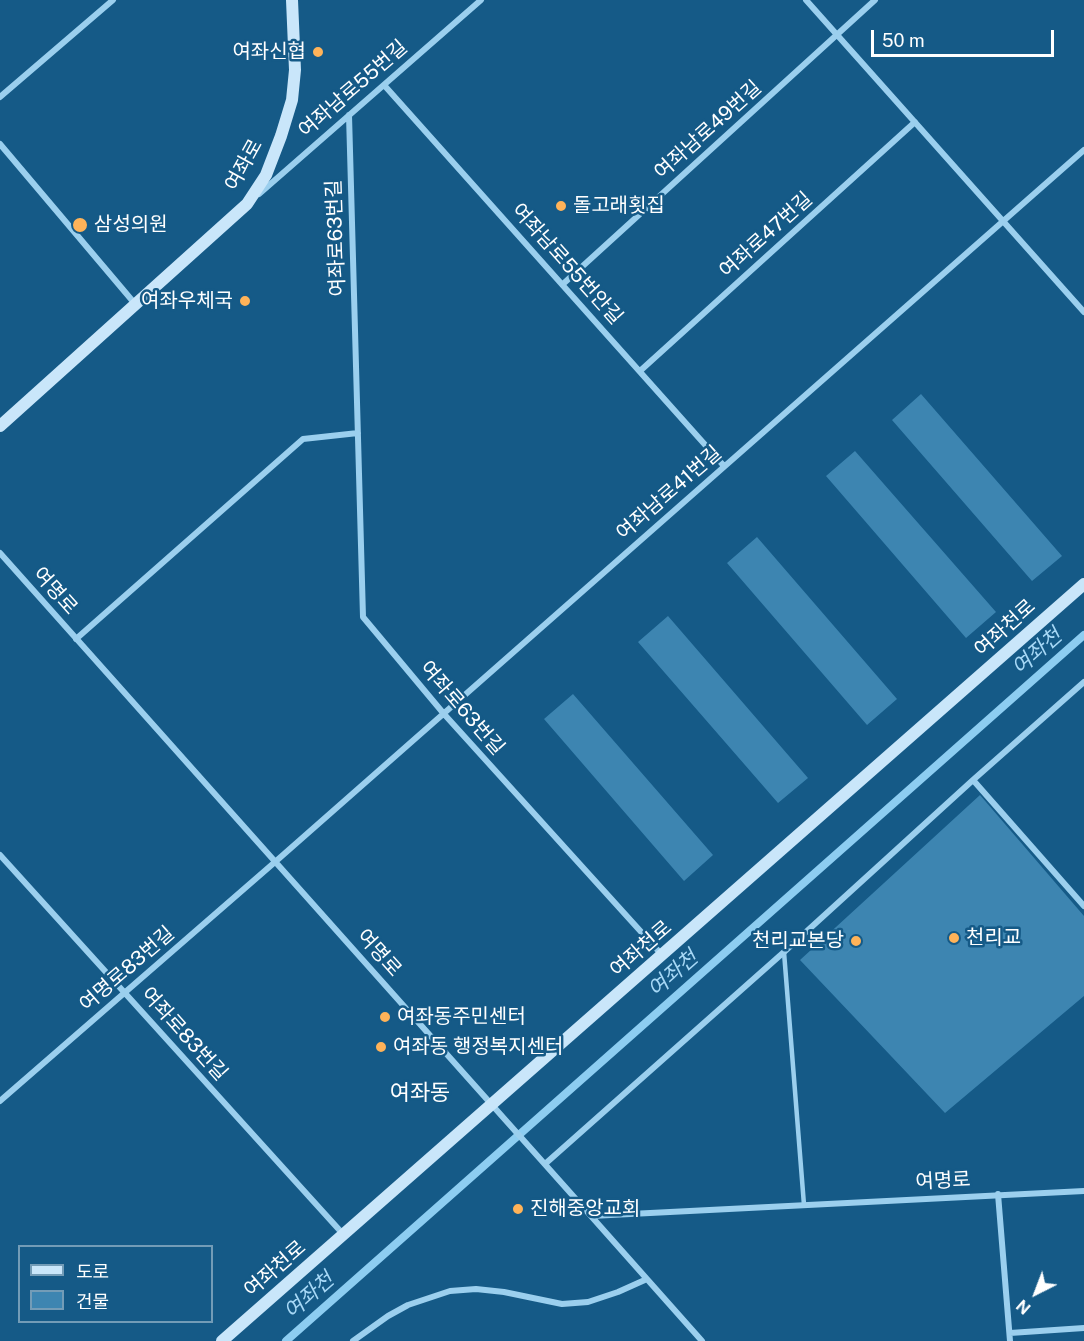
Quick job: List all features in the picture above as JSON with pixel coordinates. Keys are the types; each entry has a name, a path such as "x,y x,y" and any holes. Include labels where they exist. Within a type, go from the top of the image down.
{"street":[{"path":"0,97 113,0"},
{"name":"여좌로","path":"0,426 247,204 266,175 292,100 296,70 292,0"},
{"name":"여좌남로55번길","path":"247,204 481,0"},
{"path":"806,0 1084,312"},
{"name":"여좌남로49번길","path":"562,284 876,0"},
{"name":"여좌남로55번안길","path":"384,85 724,466"},
{"name":"여좌로63번길","path":"349,115 363,617 444,714 662,956"},
{"name":"여좌로47번길","path":"640,371 915,122"},
{"path":"0,144 136,305"},
{"name":"여좌남로41번길","path":"275,862 1084,150"},
{"path":"76,639 303,439 358,433"},
{"name":"여명로","path":"0,554 591,1216 1084,1191"},
{"name":"여좌천로","path":"222,1341 1084,584"},
{"path":"544,1164 1084,682"},
{"path":"973,780 1084,906"},
{"name":"여좌로83번길","path":"0,855 344,1234"},
{"name":"여명로83번길","path":"0,1101 275,862"},
{"path":"998,1194 1010,1341"},
{"path":"591,1216 702,1341"},
{"path":"353,1341 408,1305 450,1291 476,1289 504,1292 562,1304 588,1302 618,1293 647,1279"},
{"path":"1010,1333 1084,1328"}],"lane":[{"path":"784,952 804,1205"}],"building":[{"path":"921,394 1062,556 1032,581 892,420"},
{"path":"855,451 996,612 966,638 826,476"},
{"path":"757,537 897,699 867,725 727,563"},
{"path":"668,616 808,778 778,803 638,642"},
{"path":"573,694 713,855 684,881 544,719"},
{"name":"천리교","path":"980,795 1084,916 1084,996 945,1113 800,960"}],"waterway":[{"name":"여좌천","path":"286,1341 1084,635"}],"place":[{"name":"여좌신협","path":"318,52"},
{"name":"돌고래횟집","path":"561,206"},
{"name":"삼성의원","path":"80,225"},
{"name":"여좌우체국","path":"245,301"},
{"name":"천리교","path":"954,938"},
{"name":"천리교본당","path":"856,941"},
{"name":"여좌동주민센터","path":"385,1017"},
{"name":"여좌동 행정복지센터","path":"381,1047"},
{"name":"진해중앙교회","path":"518,1209"}],"district":[{"name":"여좌동","path":"420,1093"}]}
